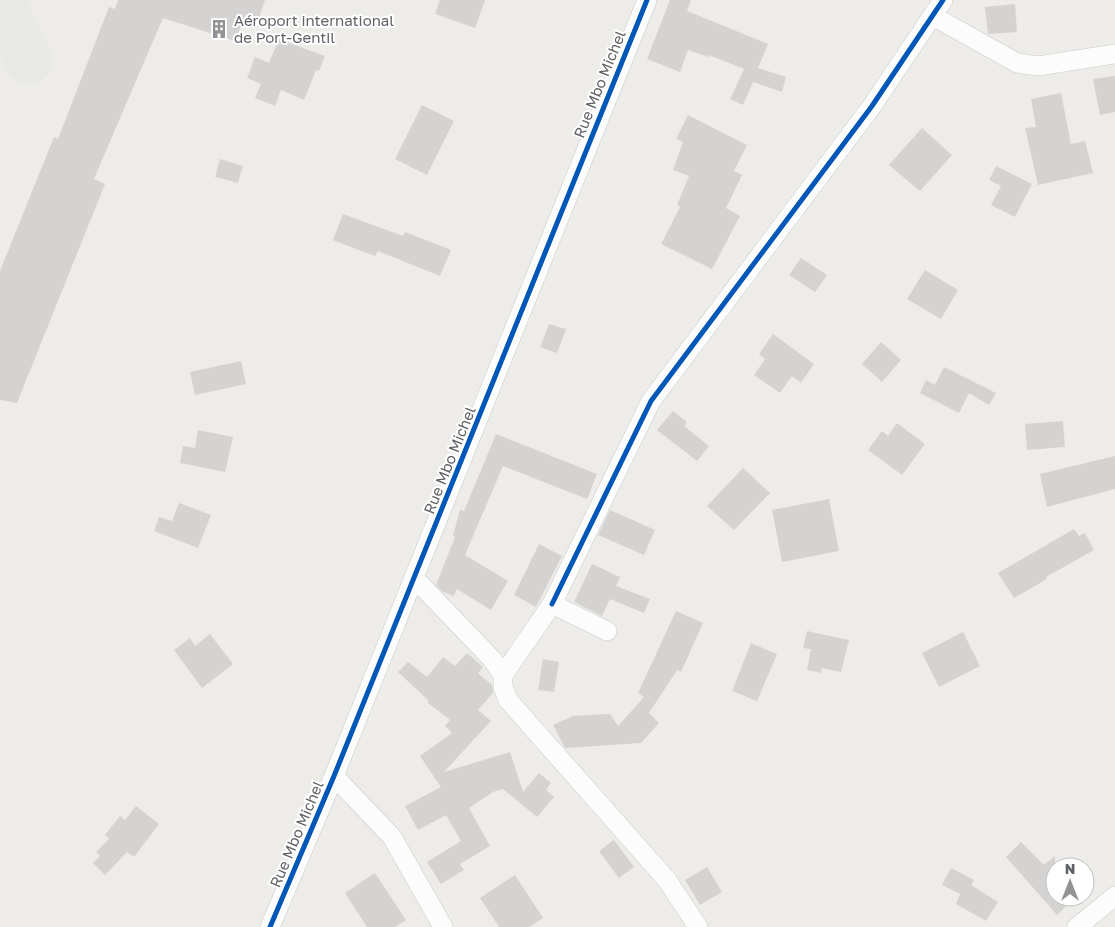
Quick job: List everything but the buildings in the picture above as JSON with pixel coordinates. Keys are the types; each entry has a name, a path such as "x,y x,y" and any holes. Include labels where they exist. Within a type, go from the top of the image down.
{"street":[{"name":"Rue Mbo Michel","path":"270,927 334,776 647,0"},
{"path":"502,675 552,604 652,401 832,161 938,8 1016,63 1038,66 1115,54"},
{"path":"414,578 492,659 502,675 502,687 508,700 667,880 698,927"},
{"path":"552,604 607,632"},
{"path":"334,776 392,836 443,927"},
{"path":"1076,927 1115,896"}],"taxiway":[{"path":"0,0 28,60"}],"cycle path":[{"path":"270,927 334,776 647,0"},
{"path":"552,604 651,401 872,106 943,0"}],"place":[{"name":"Aéroport international de Port-Gentil","path":"219,29"}]}
